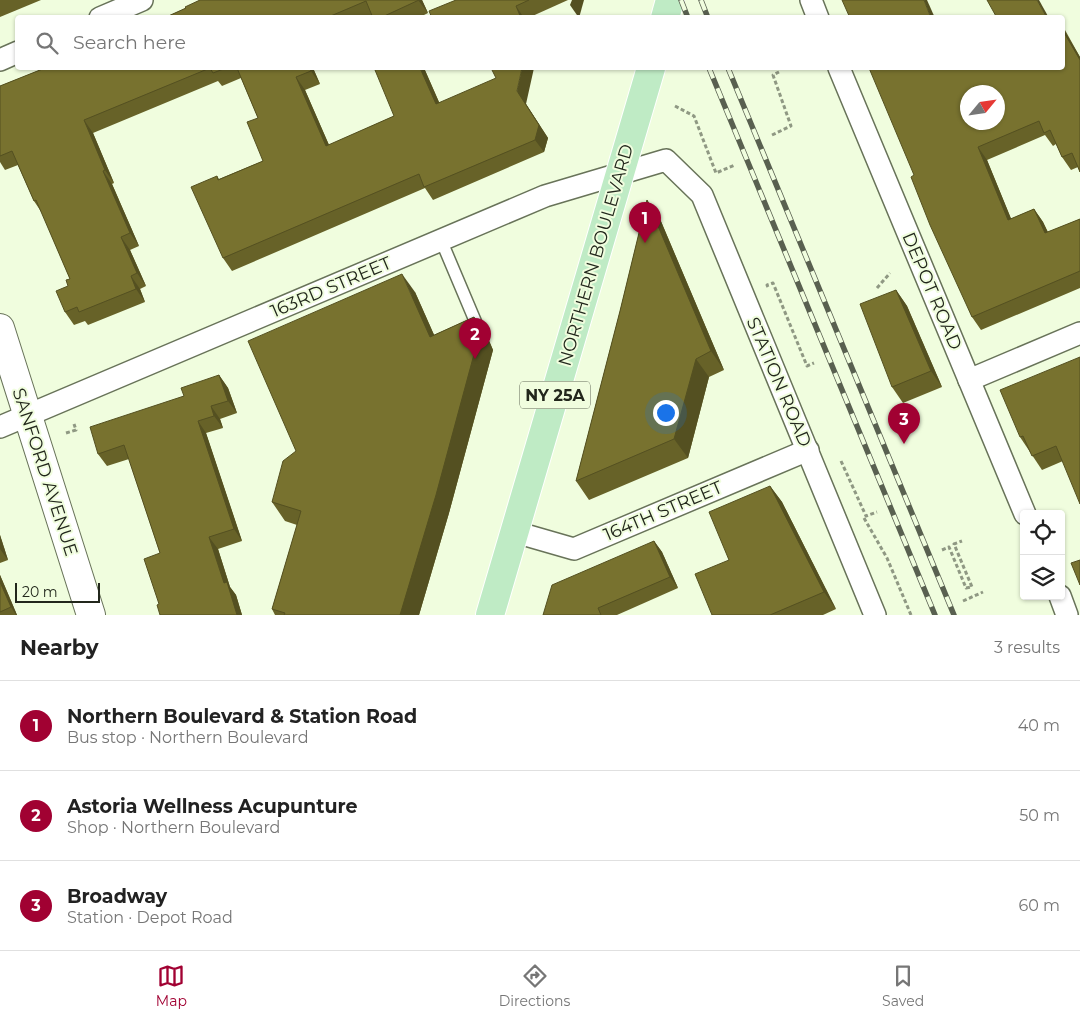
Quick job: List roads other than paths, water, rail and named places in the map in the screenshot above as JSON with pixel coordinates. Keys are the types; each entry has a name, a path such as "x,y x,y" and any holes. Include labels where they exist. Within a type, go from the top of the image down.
{"main road":[{"path":"666,15 670,0"},
{"name":"NORTHERN BOULEVARD","path":"490,615 650,70"}],"street":[{"path":"107,15 142,0"},
{"path":"811,0 817,15"},
{"path":"0,60 15,53"},
{"name":"DEPOT ROAD","path":"840,70 1024,510"},
{"name":"163RD STREET","path":"0,428 545,196 666,160"},
{"name":"STATION ROAD","path":"666,160 702,195 875,615"},
{"name":"SANFORD AVENUE","path":"0,328 91,615"},
{"path":"969,380 1080,333"},
{"name":"164TH STREET","path":"515,532 574,549 808,450"},
{"path":"1062,600 1068,615"}],"lane":[{"path":"441,240 479,330"}],"railway":[{"path":"681,0 687,15"},
{"path":"701,0 707,15"},
{"path":"710,70 935,615"},
{"path":"729,70 954,615"}],"place":[{"name":"Northern Boulevard & Station Road","path":"645,243"},
{"name":"Astoria Wellness Acupunture","path":"475,359"},
{"name":"Broadway","path":"904,444"}]}
